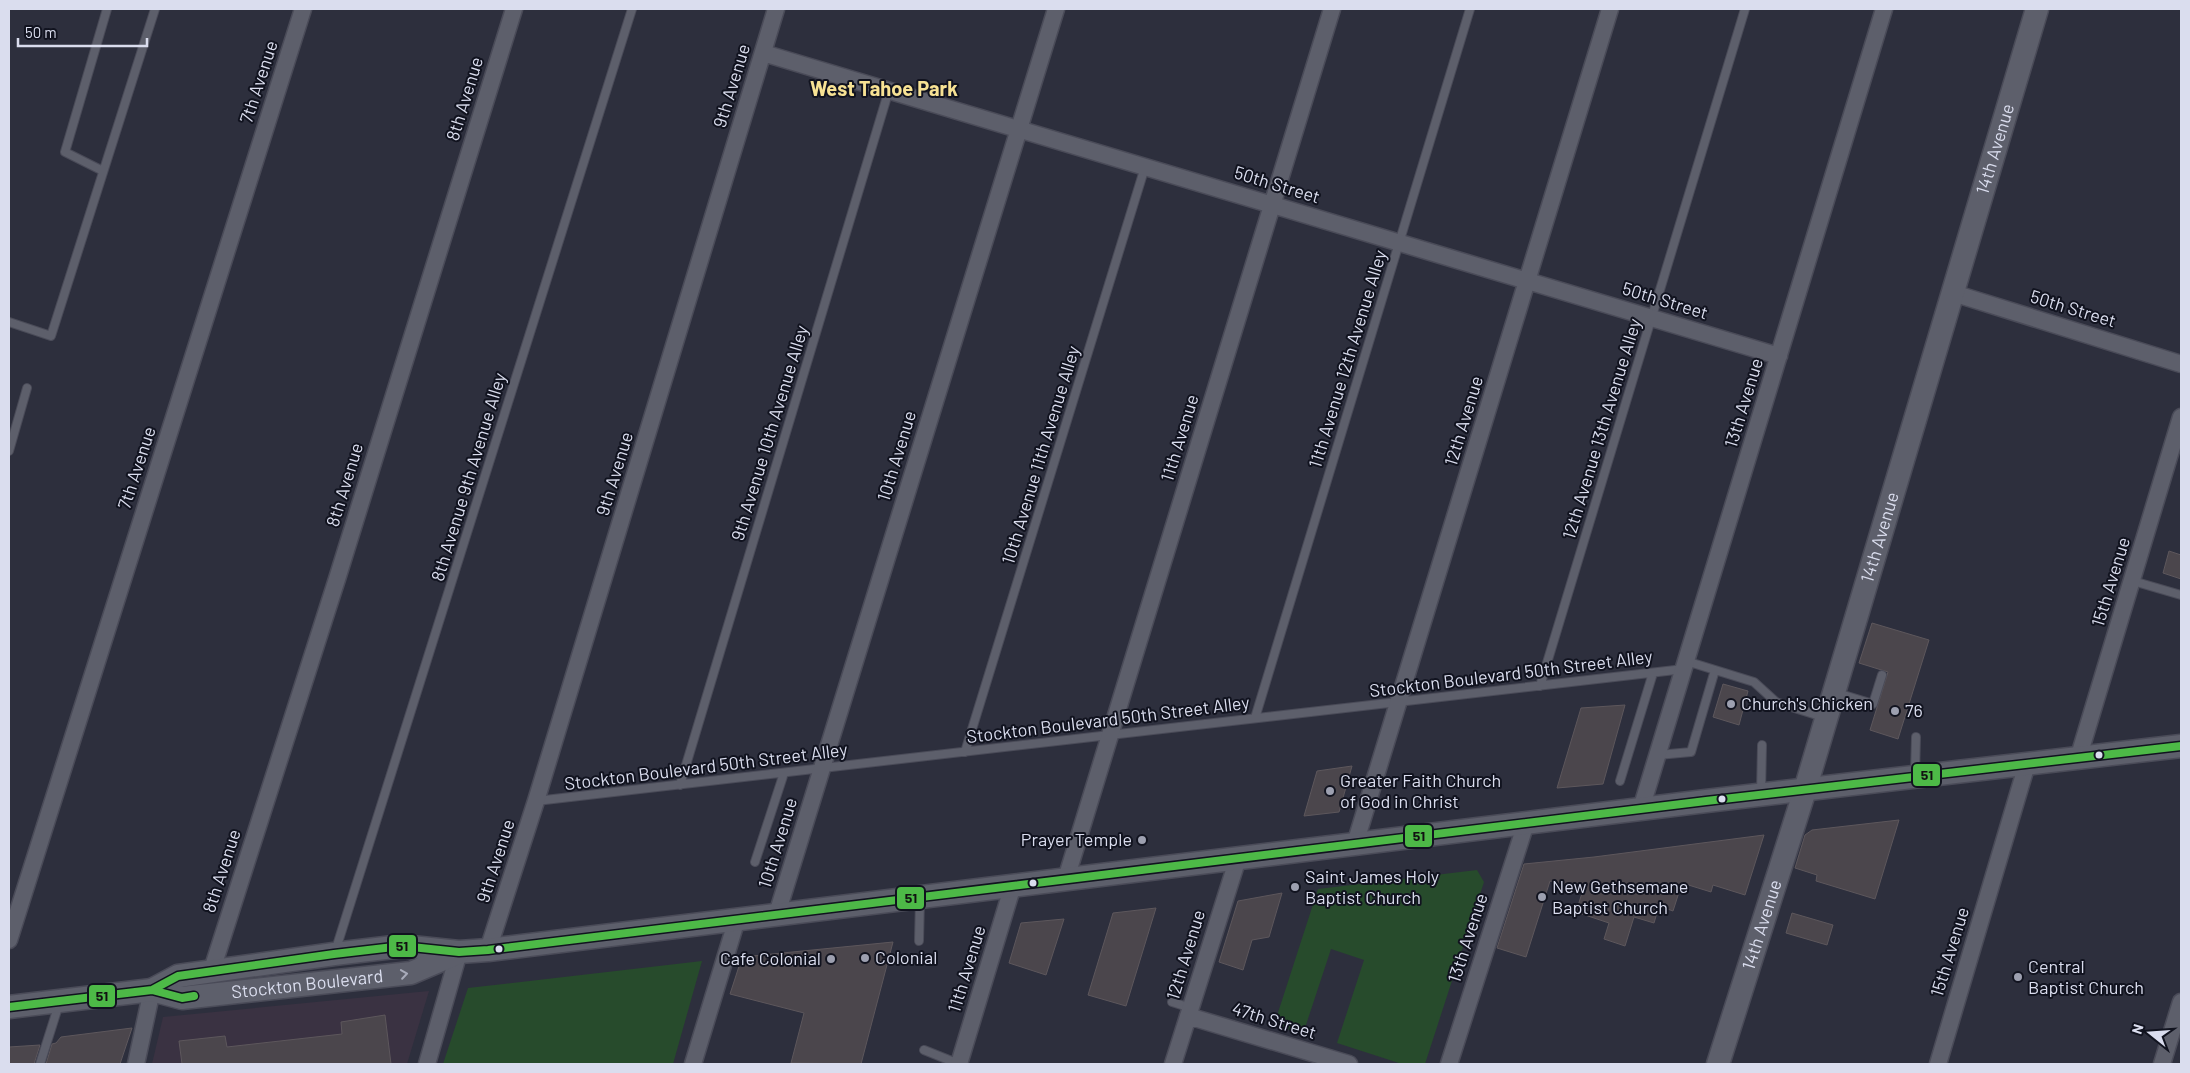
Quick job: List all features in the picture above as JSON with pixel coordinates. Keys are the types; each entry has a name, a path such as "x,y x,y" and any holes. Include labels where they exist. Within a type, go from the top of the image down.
{"main road":[{"name":"14th Avenue","path":"1718,1064 1805,790 2037,9"},
{"name":"Stockton Boulevard","path":"9,1006 152,990 178,976 211,973 334,954 402,946 460,952 488,950 1641,809 2181,746"},
{"name":"Stockton Boulevard","path":"152,990 182,998 411,973 460,952"}],"street":[{"name":"7th Avenue","path":"9,940 303,9"},
{"name":"8th Avenue","path":"211,973 337,579 514,9"},
{"name":"9th Avenue","path":"488,950 536,802 776,9"},
{"name":"10th Avenue","path":"777,914 1056,9"},
{"name":"11th Avenue","path":"1066,879 1332,9"},
{"name":"12th Avenue","path":"1355,844 1610,9"},
{"name":"13th Avenue","path":"1641,809 1884,9"},
{"name":"50th Street","path":"763,53 1779,356"},
{"name":"50th Street","path":"1953,293 2181,364"},
{"name":"15th Avenue","path":"2078,758 2178,441 2181,417"},
{"name":"15th Avenue","path":"1938,1064 2028,764"},
{"name":"13th Avenue","path":"1449,1064 1526,823"},
{"name":"12th Avenue","path":"1173,1064 1238,858"},
{"name":"11th Avenue","path":"959,1064 1013,885"},
{"path":"693,1064 737,919"},
{"path":"427,1064 460,952"},
{"path":"136,1064 152,990"},
{"path":"2162,1064 2181,1002"},
{"name":"47th Street","path":"1189,1012 1312,1059 1349,1064"}],"lane":[{"path":"103,171 65,152 107,9"},
{"path":"9,322 50,336 155,9"},
{"name":"8th Avenue 9th Avenue Alley","path":"334,954 632,9"},
{"name":"11th Avenue 12th Avenue Alley","path":"1255,718 1470,9"},
{"name":"12th Avenue 13th Avenue Alley","path":"1540,686 1745,9"},
{"name":"9th Avenue 10th Avenue Alley","path":"680,785 889,90"},
{"name":"10th Avenue 11th Avenue Alley","path":"965,752 1145,167"},
{"path":"9,452 10,442 27,388"},
{"path":"2133,581 2181,595"},
{"path":"1685,665 1715,670 1754,682 1776,702 1826,718"},
{"name":"Stockton Boulevard 50th Street Alley","path":"536,802 1653,673 1685,665"},
{"path":"1658,755 1691,752 1715,670"},
{"path":"1620,781 1653,673"},
{"path":"1834,692 1873,704 1882,675"},
{"path":"1915,777 1916,737"},
{"path":"1761,795 1762,744"},
{"path":"755,862 784,773"},
{"path":"919,941 920,897"},
{"path":"40,1064 60,1001"},
{"path":"1172,1002 1189,1012"},
{"path":"924,1050 959,1064"}],"shaded area":[{"path":"429,991 407,1064 152,1064 163,1017"}],"green space":[{"path":"1477,870 1484,882 1425,1064 1402,1064 1337,1043 1364,960 1331,949 1303,1034 1274,1025 1318,889"},
{"path":"702,961 673,1064 443,1064 468,988"}],"building":[{"path":"2169,551 2181,555 2181,579 2163,573"},
{"path":"1872,623 1929,640 1898,739 1870,730 1888,672 1859,663"},
{"path":"1723,684 1748,691 1739,725 1713,717"},
{"path":"1625,705 1603,784 1557,788 1581,708"},
{"path":"1352,766 1339,812 1304,816 1317,771"},
{"path":"1899,820 1875,899 1816,881 1817,875 1795,868 1805,835 1812,830"},
{"path":"1764,835 1745,895 1713,885 1711,892 1682,883 1673,911 1659,906 1654,923 1634,917 1625,946 1604,939 1609,923 1576,912 1583,890 1550,881 1526,957 1497,948 1524,864"},
{"path":"1282,893 1269,937 1252,940 1243,970 1219,962 1238,901"},
{"path":"1156,908 1126,1006 1088,995 1113,913"},
{"path":"1792,913 1833,925 1827,945 1786,933"},
{"path":"1064,919 1046,975 1009,963 1021,923"},
{"path":"893,942 861,1064 791,1063 804,1013 730,994 742,957"},
{"path":"385,1015 391,1064 182,1064 179,1041 225,1036 227,1047 342,1034 341,1022"},
{"path":"132,1028 120,1064 46,1064 52,1044 56,1043 61,1037"},
{"path":"40,1045 34,1064 9,1064 9,1047"}],"transit line":[{"name":"51","path":"152,990 178,976 334,954 402,946 459,952 488,950 1706,801 2181,746"},
{"name":"51","path":"9,1007 152,990 182,998 194,996"}],"place":[{"name":"Church's Chicken","path":"1731,704"},
{"name":"76","path":"1895,711"},
{"name":"Greater Faith Church of God in Christ","path":"1330,791"},
{"name":"Prayer Temple","path":"1142,840"},
{"name":"Saint James Holy Baptist Church","path":"1295,887"},
{"name":"New Gethsemane Baptist Church","path":"1542,897"},
{"name":"Colonial","path":"865,958"},
{"name":"Cafe Colonial","path":"831,959"},
{"name":"Central Baptist Church","path":"2018,977"}],"district":[{"name":"West Tahoe Park","path":"884,89"}]}
